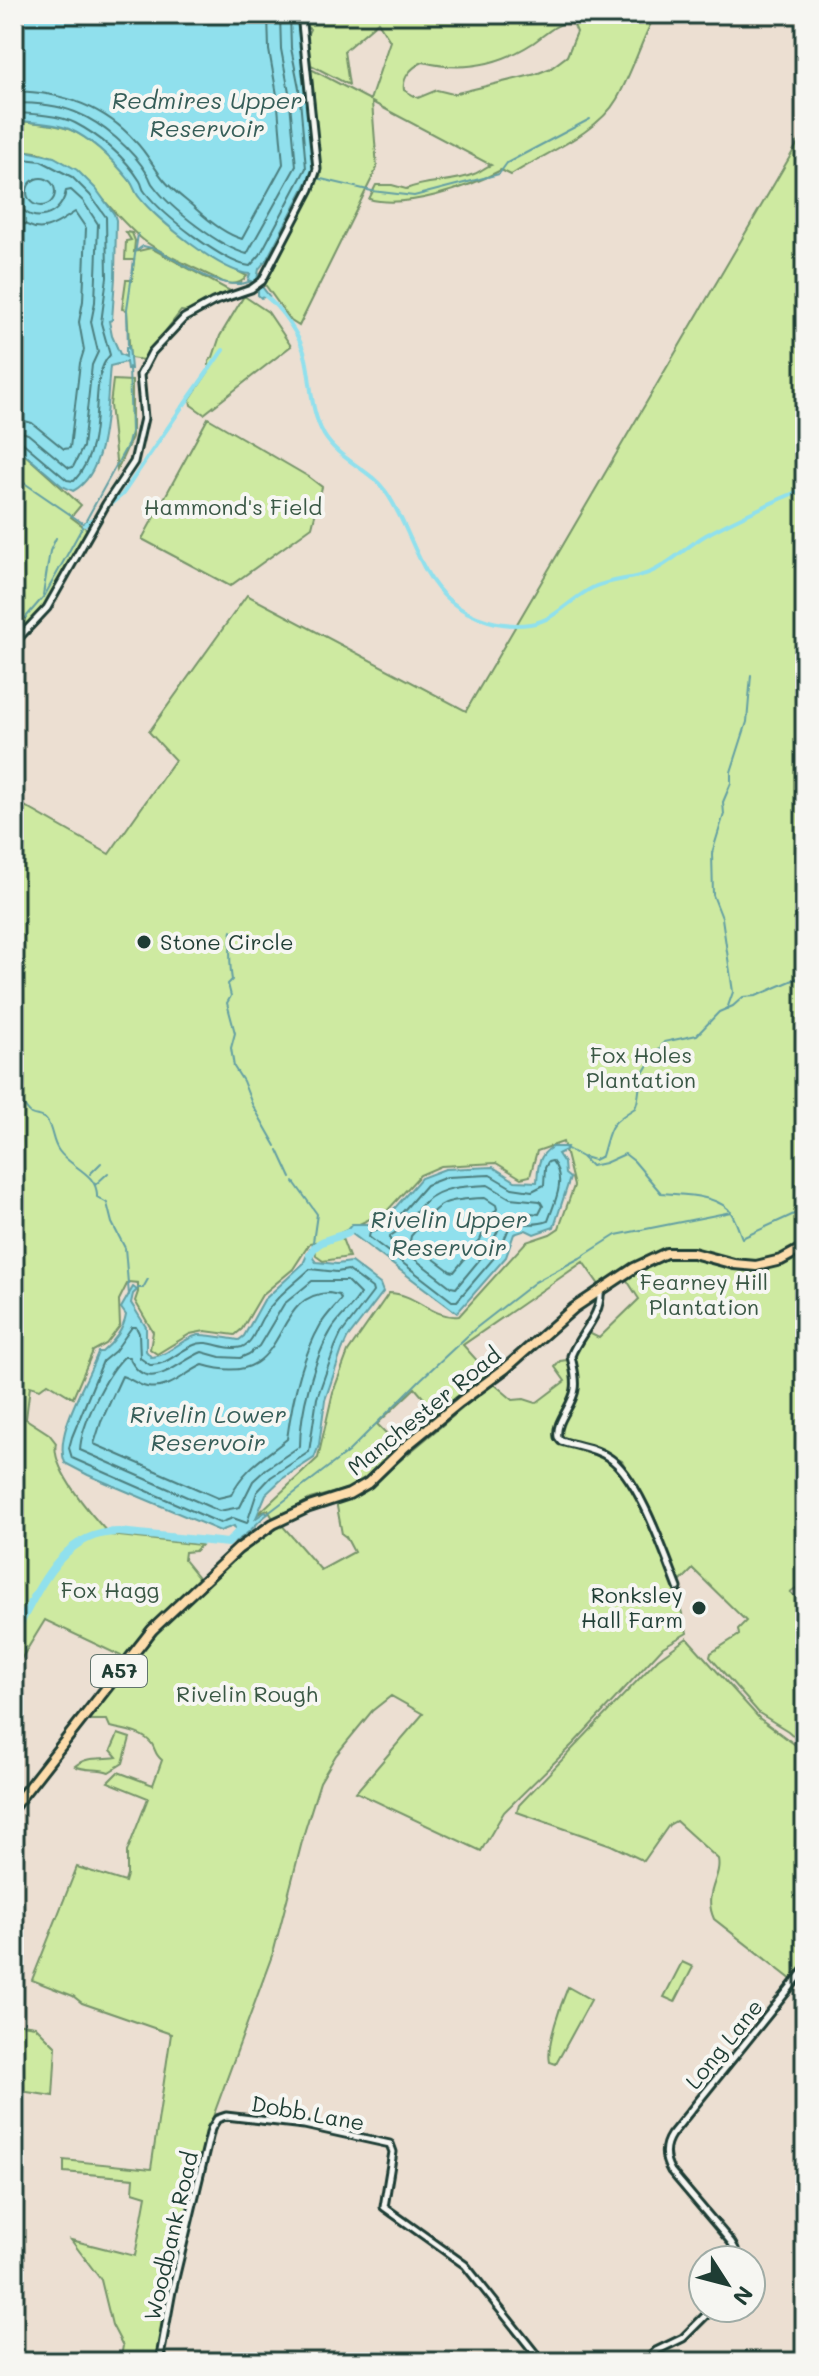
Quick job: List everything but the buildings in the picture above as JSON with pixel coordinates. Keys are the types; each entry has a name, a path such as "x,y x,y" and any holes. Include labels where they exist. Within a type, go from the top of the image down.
{"main road":[{"name":"Manchester Road","path":"14,1806 152,1630 248,1540 273,1524 309,1507 349,1494 368,1483 405,1447 511,1364 555,1323 600,1290 666,1253 693,1253 756,1266 781,1260 805,1247"}],"street":[{"path":"14,643 47,608 101,512 134,462 144,418 140,375 152,352 184,318 262,281 310,189 317,169 301,14"},
{"path":"600,1290 600,1300 589,1328 571,1356 576,1385 571,1405 558,1425 558,1437 561,1441 609,1457 623,1471 638,1493 678,1588"},
{"name":"Long Lane","path":"732,2244 671,2171 666,2159 667,2140 805,1969"},
{"name":"Dobb Lane","path":"217,2119 226,2116 304,2125 390,2144 384,2207 465,2265 542,2362"},
{"name":"Woodbank Road","path":"159,2362 172,2291 211,2129 217,2119"},
{"path":"645,2362 656,2351 683,2338 697,2324"}],"green space":[{"path":"305,14 652,14 653,19 622,89 608,111 583,133 511,175 501,170 472,184 418,199 369,199 376,185 406,189 466,177 491,165 372,102 377,168 299,326 291,321 264,283 321,174 311,69 370,100 390,41 378,22 344,51 349,85 311,65 307,35 310,29","holes":["572,21 577,32 567,56 536,74 453,94 437,90 418,98 404,90 409,73 423,62 452,66 480,64 520,51 566,22"]},
{"path":"14,120 59,126 96,145 116,163 136,192 212,258 247,276 236,283 223,282 146,242 72,169 55,158 36,152 14,151"},
{"path":"805,131 805,1582 790,1592 805,1605 805,1746 759,1713 710,1657 711,1653 739,1635 738,1629 746,1621 693,1569 680,1582 622,1461 592,1446 579,1444 574,1447 603,1455 617,1467 630,1486 656,1536 687,1633 663,1647 574,1743 504,1812 481,1851 356,1792 423,1714 391,1696 372,1711 336,1755 320,1782 274,1950 214,2114 158,2362 120,2362 123,2346 112,2325 101,2280 71,2240 135,2256 146,2196 133,2192 134,2178 64,2172 64,2160 151,2169 171,2034 82,2003 73,1996 32,1980 77,1867 125,1882 127,1852 148,1798 108,1782 118,1772 153,1785 162,1760 152,1744 143,1737 110,1727 107,1720 88,1720 175,1613 252,1543 281,1524 321,1570 354,1552 342,1534 336,1501 361,1493 493,1383 513,1400 524,1399 536,1403 565,1381 555,1367 560,1361 574,1359 589,1333 599,1338 639,1299 621,1271 600,1286 583,1262 463,1345 490,1375 438,1415 415,1388 377,1424 400,1447 358,1486 310,1499 274,1520 268,1510 258,1514 318,1458 333,1392 348,1352 389,1293 407,1297 441,1314 459,1316 526,1242 559,1228 574,1186 563,1142 537,1151 530,1176 521,1178 496,1163 441,1166 420,1175 387,1211 340,1233 349,1257 323,1261 316,1256 315,1242 310,1243 293,1269 262,1295 242,1329 235,1335 205,1331 190,1334 157,1354 150,1349 153,1332 135,1301 138,1283 128,1282 119,1300 120,1326 106,1344 93,1351 73,1398 48,1383 40,1389 30,1386 26,1419 49,1434 56,1443 56,1453 66,1478 110,1535 201,1545 195,1551 185,1552 184,1560 200,1580 136,1641 125,1658 45,1620 15,1669 19,1695 14,1693 14,800 109,854 175,760 149,732 247,595 466,711"},
{"path":"126,232 132,233 134,252 151,248 232,292 190,312 181,311 143,360 130,358 127,310 122,309 126,280 132,280 134,260 125,260 126,241 131,240"},
{"path":"244,296 268,312 291,346 204,414 191,405 190,399 209,371 209,361 220,336"},
{"path":"113,380 132,381 132,437 117,470 110,405"},
{"name":"Hammond's Field","path":"208,418 322,487 312,527 230,586 142,539"},
{"path":"14,445 81,505 71,517 87,529 44,605 14,638"},
{"path":"687,1638 759,1718 805,1752 805,1962 792,1980 714,1919 710,1901 718,1859 676,1821 669,1825 644,1861 611,1845 517,1812 519,1805 658,1659"},
{"path":"118,1734 130,1738 123,1763 109,1772 75,1766 90,1759 117,1757 111,1750"},
{"path":"682,1962 693,1967 675,2002 664,1997"},
{"path":"568,1987 591,2000 556,2064 550,2062 550,2046"},
{"path":"15,2023 35,2026 56,2047 53,2096 14,2090"}],"water":[{"name":"Redmires Upper Reservoir","path":"14,14 298,14 314,169 259,269 257,280 269,296 261,298 258,295 258,288 248,280 250,274 223,265 160,219 117,166 87,139 63,127 14,120"},
{"path":"14,151 54,157 77,170 96,189 116,220 115,278 112,320 109,321 120,354 126,357 126,347 129,347 131,369 127,369 126,362 110,366 104,435 99,453 85,482 73,491 62,486 14,445"},
{"name":"Rivelin Upper Reservoir","path":"552,1147 567,1147 558,1154 564,1163 565,1174 570,1178 554,1227 534,1234 526,1230 514,1234 506,1257 457,1313 347,1230 352,1224 369,1224 387,1217 421,1178 445,1169 493,1167 515,1181 537,1182 541,1159"},
{"name":"Rivelin Lower Reservoir","path":"310,1248 314,1248 313,1258 316,1262 351,1262 380,1284 383,1292 342,1350 325,1400 319,1445 314,1458 266,1494 256,1518 265,1512 268,1514 248,1533 234,1542 230,1539 236,1530 234,1526 220,1531 65,1463 64,1438 73,1408 98,1352 110,1344 123,1325 126,1315 121,1308 133,1287 137,1290 131,1303 146,1327 146,1351 151,1357 199,1335 239,1340 264,1300 303,1264"}],"waterway":[{"path":"317,178 372,191 414,196 499,174 507,163 590,119"},
{"path":"128,348 127,309 138,234"},
{"path":"136,251 143,246 156,249 215,280 240,284 251,281"},
{"path":"263,294 283,315 300,341 316,416 324,435 330,444 386,492 422,564 439,590 450,601 478,617 509,625 539,622 592,588 651,572 706,535 805,488"},
{"path":"184,405 223,350"},
{"path":"14,631 45,595 128,444 131,432 129,367"},
{"path":"107,507 122,495 182,407"},
{"path":"14,476 84,524"},
{"path":"85,525 92,519"},
{"path":"43,595 50,551 56,538"},
{"path":"727,1009 733,992 722,918 713,895 712,853 724,814 723,802 731,783 731,772 747,722 751,675"},
{"path":"232,931 232,980 228,984 231,996 227,1003 235,1033 231,1048 234,1067 276,1146"},
{"path":"584,1157 594,1160 602,1156 611,1128 635,1108 644,1072 664,1042 697,1035 719,1012 743,997 756,996 805,975"},
{"path":"14,1100 19,1099 31,1114 45,1119 59,1151 89,1176 97,1197 107,1203 112,1223 125,1248 129,1295"},
{"path":"564,1147 591,1166 625,1154 661,1193 696,1196 722,1204 733,1215 742,1238 805,1209"},
{"path":"278,1150 291,1178"},
{"path":"90,1174 101,1163"},
{"path":"95,1185 108,1173"},
{"path":"294,1182 317,1214 312,1249"},
{"path":"267,1514 348,1452 476,1328 535,1282 616,1235 731,1212"},
{"path":"310,1255 321,1243 348,1233"},
{"path":"138,1288 143,1288 148,1279"},
{"path":"14,1635 53,1567 81,1542 99,1534 119,1532 228,1543 239,1531"}],"place":[{"name":"Stone Circle","path":"144,942"},
{"name":"Ronksley Hall Farm","path":"699,1608"}],"park label":[{"name":"Fox Holes Plantation","path":"641,1068"},
{"name":"Fearney Hill Plantation","path":"704,1294"},
{"name":"Fox Hagg","path":"110,1590"},
{"name":"Rivelin Rough","path":"247,1694"}]}
